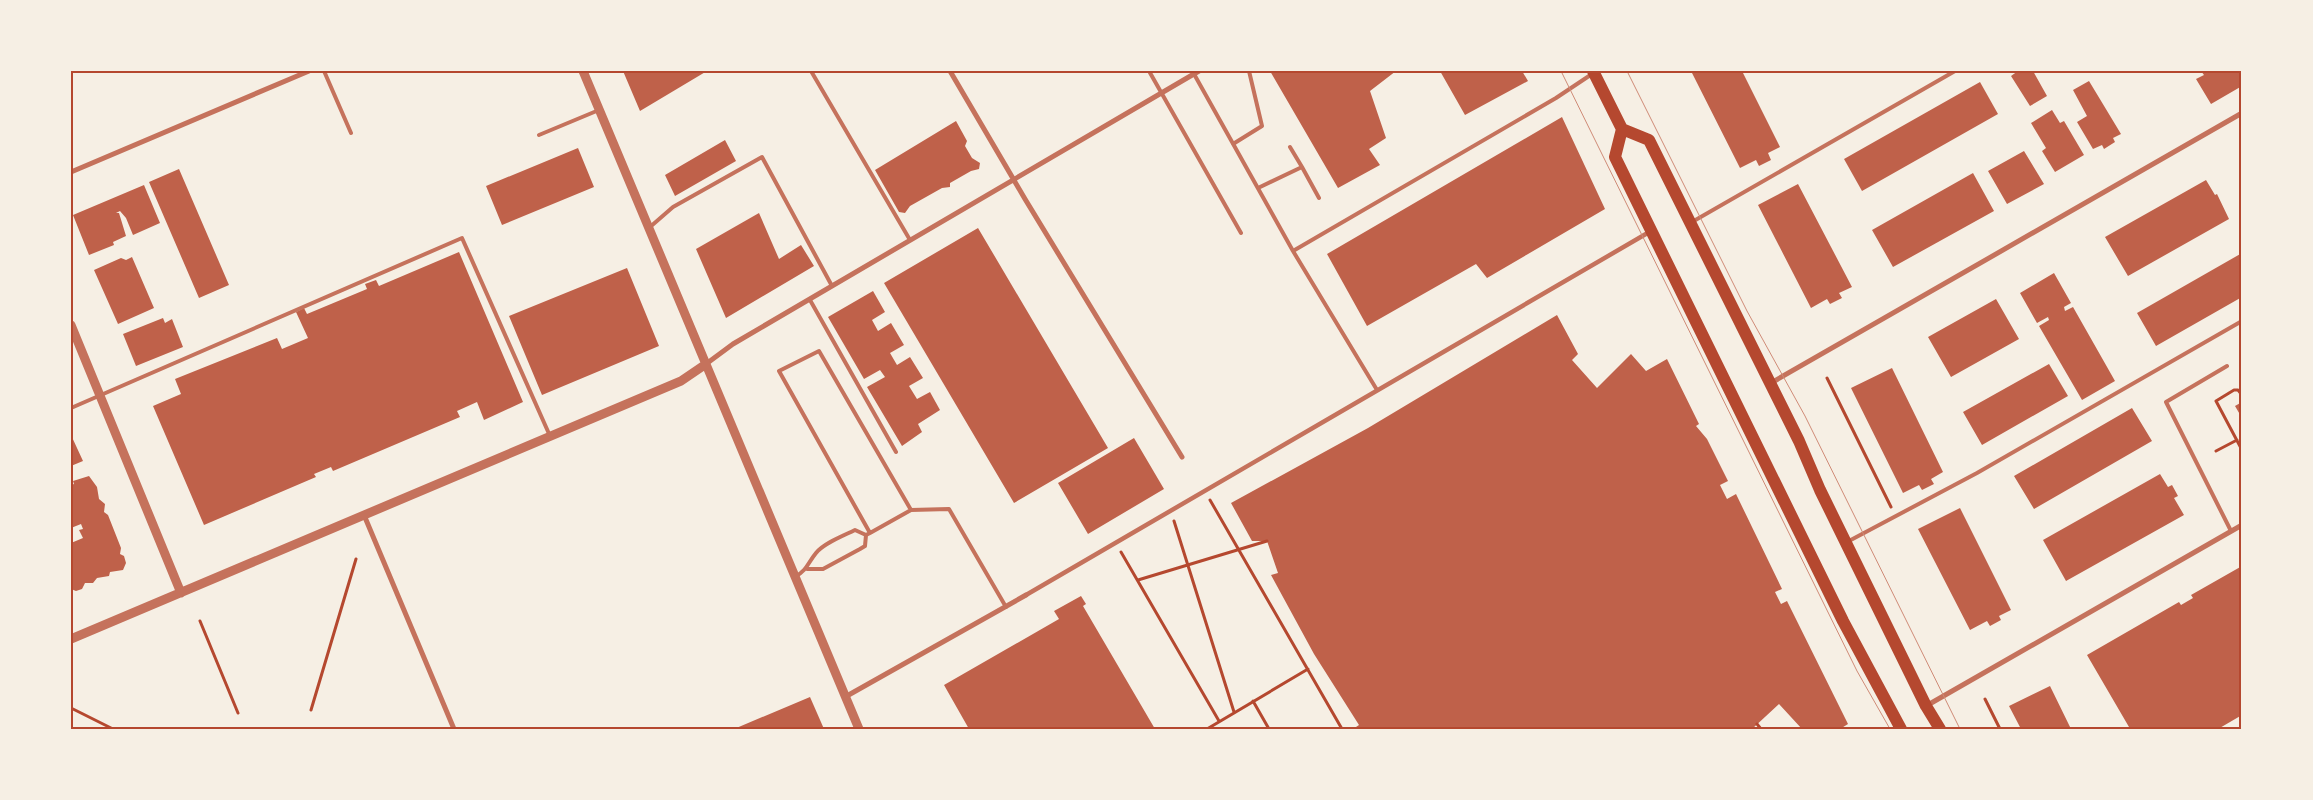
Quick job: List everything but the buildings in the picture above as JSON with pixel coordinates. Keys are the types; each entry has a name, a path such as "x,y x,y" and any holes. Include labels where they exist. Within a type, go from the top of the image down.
{"main road":[{"path":"1595,72 1622,128 1615,157 1897,727"},
{"path":"1622,128 1649,140 1926,706 1940,729"}],"street":[{"path":"71,172 309,71"},
{"path":"584,71 859,729"},
{"path":"950,71 1013,179 1182,457"},
{"path":"71,639 681,381 732,344 1196,73"},
{"path":"1770,384 2242,113"},
{"path":"845,697 1006,607 1652,231"},
{"path":"71,325 181,593"},
{"path":"364,515 454,729"},
{"path":"1926,706 2242,525"}],"lane":[{"path":"324,71 351,133"},
{"path":"812,71 910,240"},
{"path":"1149,71 1160,94 1241,233"},
{"path":"1233,144 1262,126 1249,71"},
{"path":"1690,223 1955,71"},
{"path":"1294,251 1556,98 1595,72"},
{"path":"1196,73 1258,188 1377,390"},
{"path":"539,135 599,109"},
{"path":"1290,146 1319,198"},
{"path":"649,229 673,207 762,157 832,286"},
{"path":"1258,188 1302,167"},
{"path":"71,408 462,238 550,436"},
{"path":"810,300 896,452"},
{"path":"1846,543 1977,473 2242,321"},
{"path":"868,534 779,371 819,351 911,510"},
{"path":"2227,366 2166,402 2231,531"},
{"path":"807,569 823,569 860,549 864,546 868,534 911,510 949,510 1006,607"},
{"path":"794,577 807,569 817,552 855,530 868,534"}],"path":[{"path":"1827,378 1896,516"},
{"path":"2242,395 2236,390 2216,401 2242,450"},
{"path":"2215,410 2219,408"},
{"path":"2216,451 2236,440"},
{"path":"1205,490 1342,729"},
{"path":"1171,510 1234,712"},
{"path":"1138,580 1268,541"},
{"path":"1116,543 1219,721"},
{"path":"311,710 356,559"},
{"path":"200,621 238,713"},
{"path":"1208,729 1308,669"},
{"path":"1985,699 2000,729"},
{"path":"1252,701 1269,729"},
{"path":"71,708 113,729"},
{"path":"1757,724 1761,729"}],"tram line":[{"path":"1561,71 1857,671 1890,729"},
{"path":"1627,71 1747,311 1805,416 1960,729"}]}
